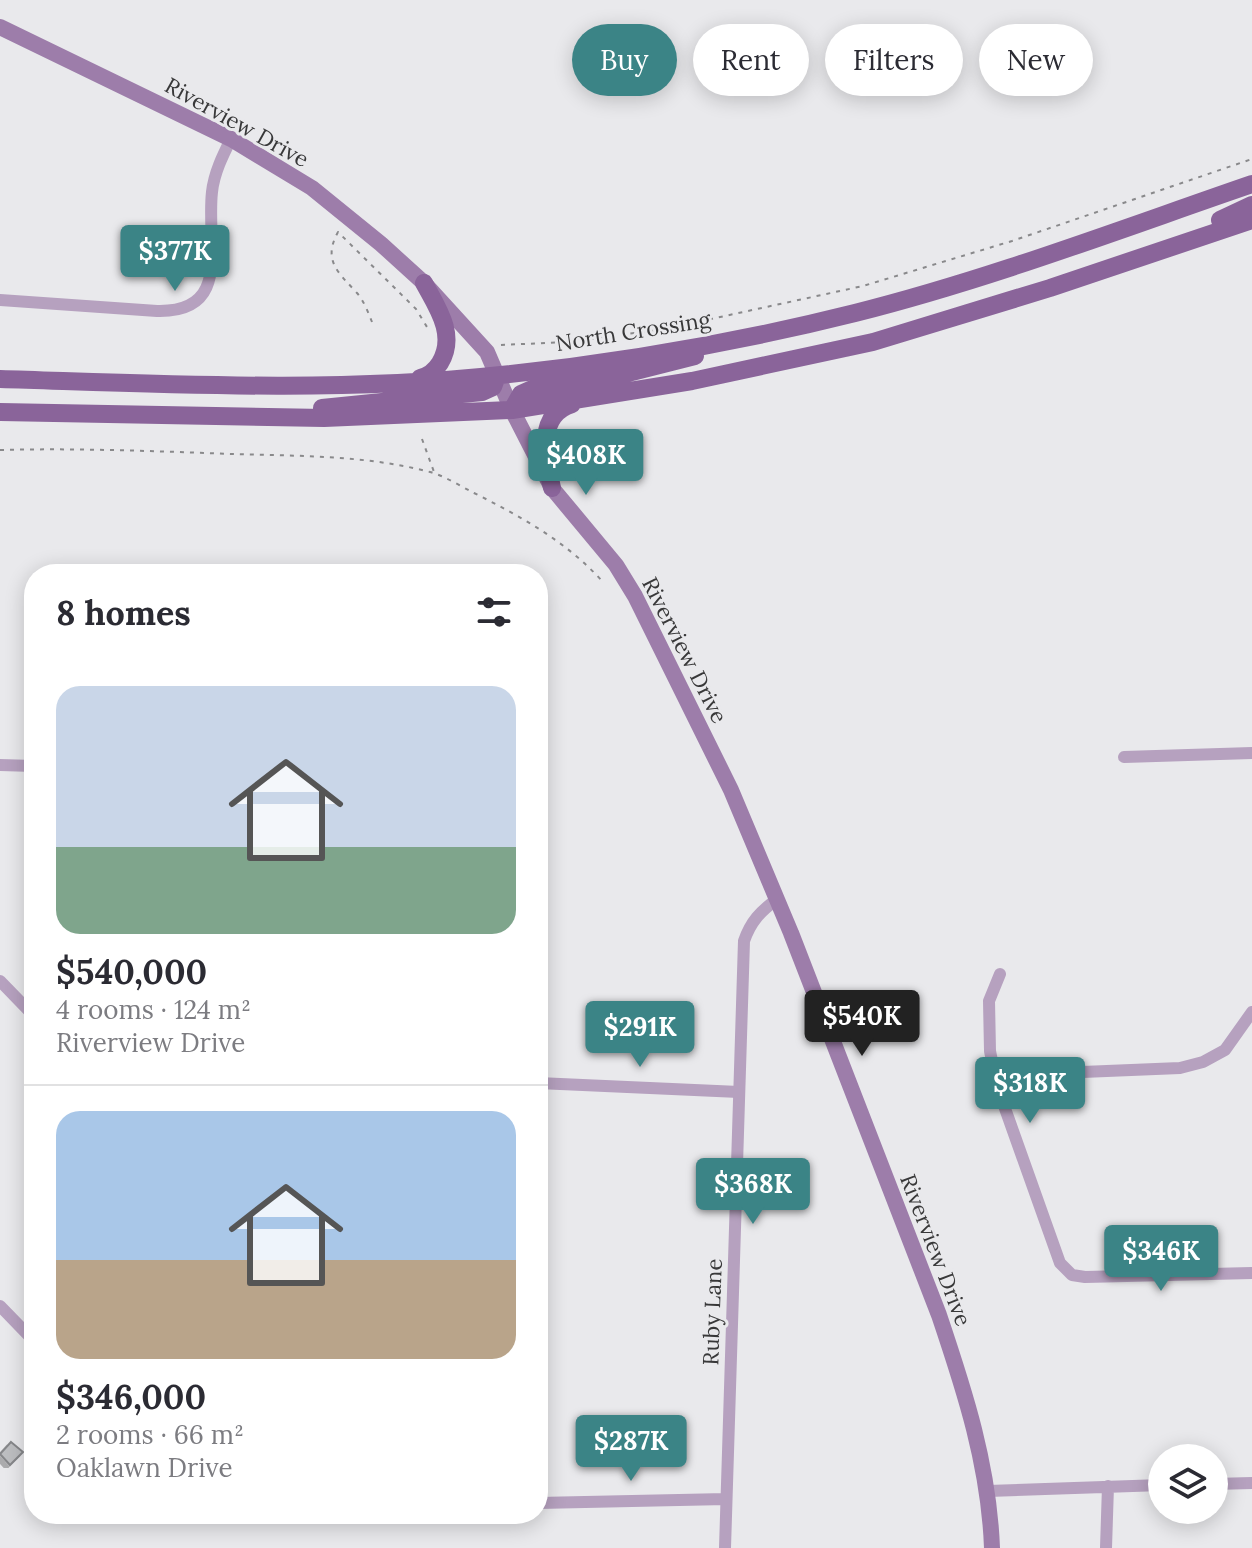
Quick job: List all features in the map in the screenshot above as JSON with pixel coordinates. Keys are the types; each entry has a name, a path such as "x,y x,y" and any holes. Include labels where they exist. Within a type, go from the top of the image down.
{"main road":[{"name":"North Crossing","path":"0,379 305,385 497,376 583,366 765,333 856,312 946,287 1252,184"},
{"path":"1137,258 1252,205"},
{"path":"0,412 324,418 512,410 782,363 873,342 976,312 1252,220"},
{"path":"408,381 428,376 435,369 443,357 447,340 446,327 424,283"},
{"path":"512,410 521,394 530,390 670,364 765,333"},
{"path":"231,418 482,392 493,387 497,376"},
{"path":"552,488 545,447 551,418 564,406 595,397"}],"street":[{"name":"Riverview Drive","path":"0,27 231,139 312,188 424,283 487,352 512,410 552,488 616,565 635,596 731,790 777,899 939,1315 972,1418 988,1491 992,1548"},
{"path":"0,300 166,312 194,305 209,284 212,189 231,139"},
{"path":"1124,757 1252,753"},
{"path":"0,765 24,766"},
{"name":"Ruby Lane","path":"725,1548 744,941 751,923 777,899"},
{"path":"1000,974 989,1001 990,1051 997,1086 1060,1263 1072,1275 1252,1273"},
{"path":"0,981 24,1006"},
{"path":"997,1086 1058,1073 1180,1068 1203,1062 1225,1050 1252,1012"},
{"path":"548,1083 739,1092"},
{"path":"0,1306 24,1331"},
{"path":"1228,1484 1252,1483"},
{"path":"988,1491 1148,1485"},
{"path":"1106,1548 1108,1486"},
{"path":"548,1503 726,1499"}],"path":[{"path":"487,352 507,344 567,342 665,329 863,286 1012,241 1252,159"},
{"path":"372,322 356,293 335,270 331,251 338,232 416,309 428,329"},
{"path":"422,439 434,473"},
{"path":"0,450 66,448 312,456 434,473 508,510 557,540 583,560 603,582"}],"building":[{"path":"11,1442 23,1452 10,1465 0,1454"}]}
